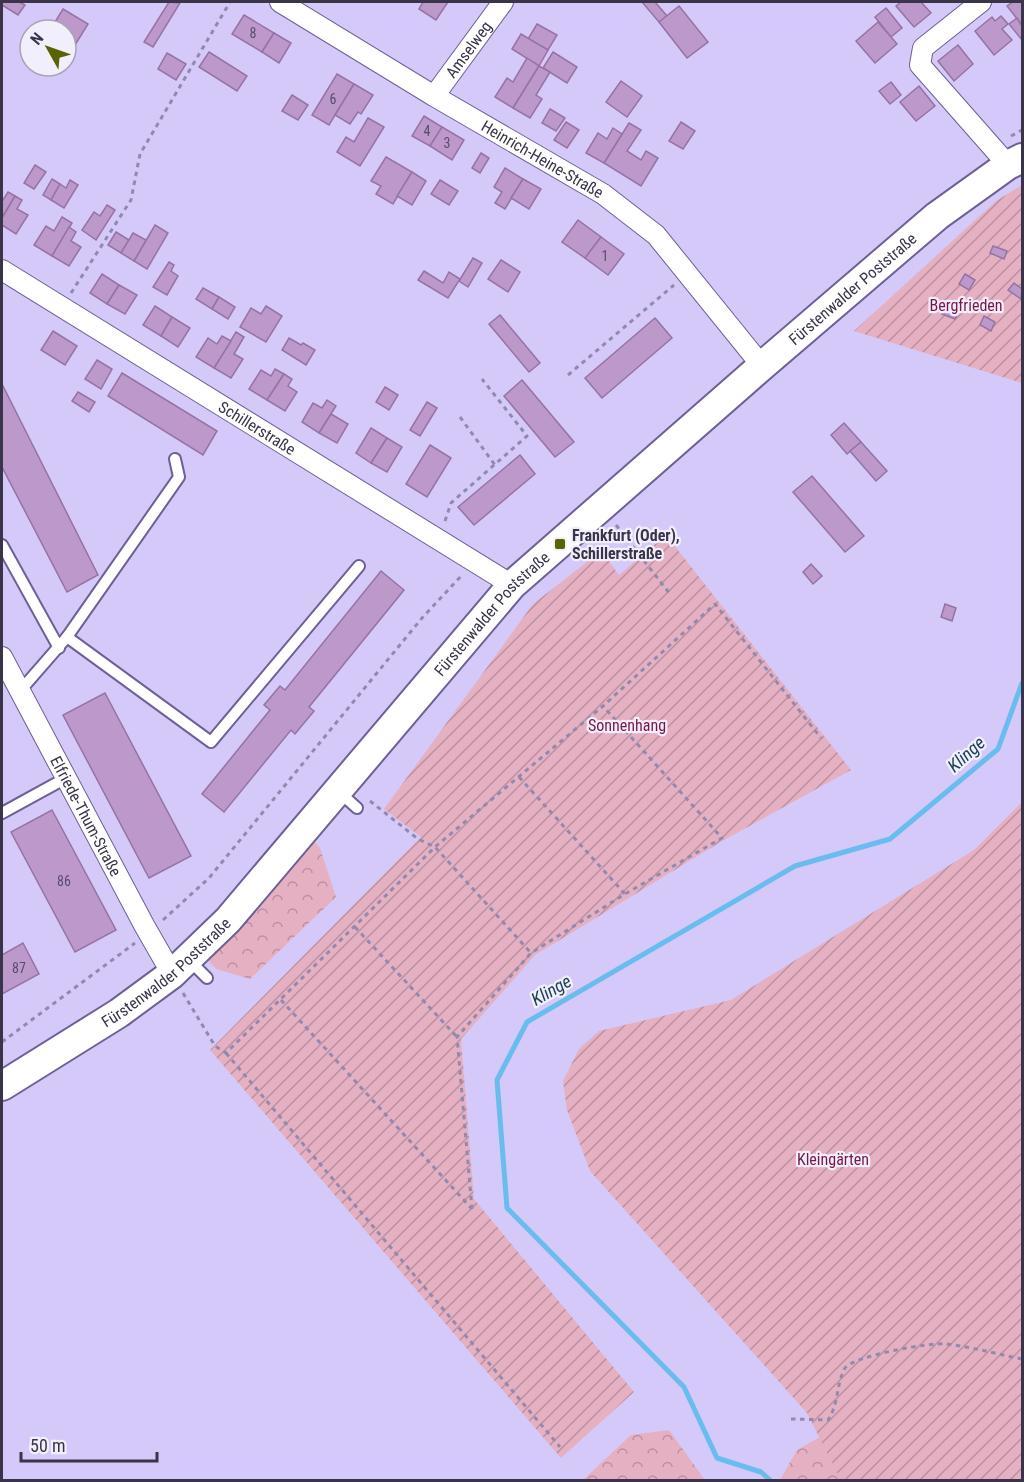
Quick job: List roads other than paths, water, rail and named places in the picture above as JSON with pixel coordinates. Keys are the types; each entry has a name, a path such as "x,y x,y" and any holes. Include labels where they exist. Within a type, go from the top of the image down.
{"street":[{"name":"Heinrich-Heine-Straße","path":"280,2 434,96 603,194 656,236 762,366"},
{"name":"Amselweg","path":"434,96 503,2"},
{"name":"Fürstenwalder Poststraße","path":"2,1086 189,970 228,920 348,801 512,585 937,216 1015,162 920,65 923,48 981,2"},
{"name":"Schillerstraße","path":"2,270 512,585"},
{"name":"Elfriede-Thum-Straße","path":"2,657 149,933 189,970"}],"lane":[{"path":"20,691 59,648 179,477 175,459"},
{"path":"2,545 5,559 59,648"},
{"path":"67,637 211,742 359,566"},
{"path":"2,813 66,778"}],"waterway":[{"name":"Klinge","path":"770,1480 761,1472 717,1458 684,1387 507,1208 497,1080 527,1022 795,866 890,839 998,749 1022,683"}],"place":[{"name":"Frankfurt (Oder), Schillerstraße","path":"560,544"}],"park label":[{"name":"Bergfrieden","path":"966,305"},
{"name":"Sonnenhang","path":"627,725"},
{"name":"Kleingärten","path":"833,1159"}]}
